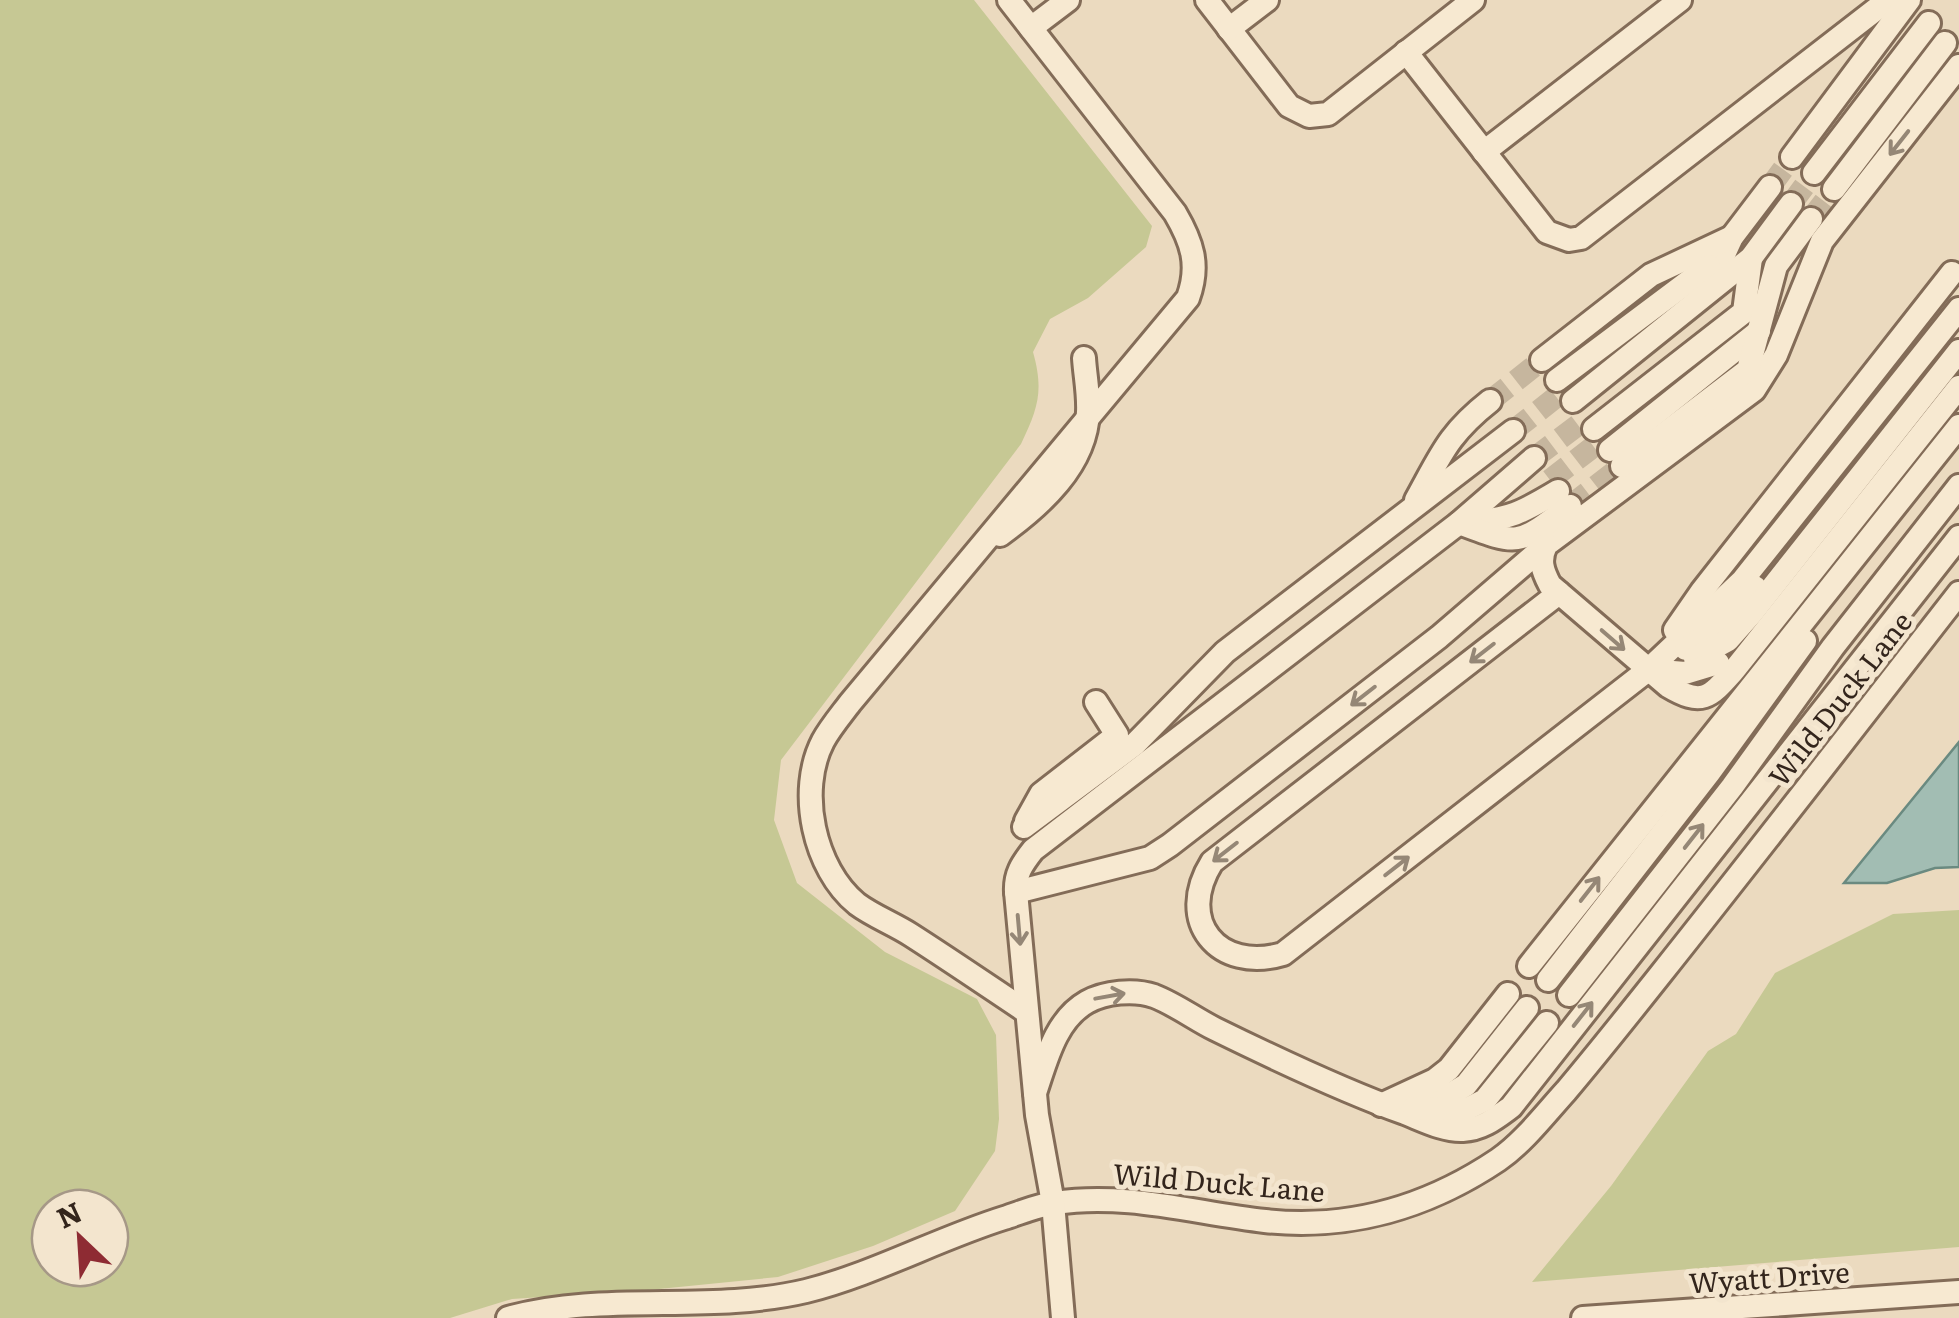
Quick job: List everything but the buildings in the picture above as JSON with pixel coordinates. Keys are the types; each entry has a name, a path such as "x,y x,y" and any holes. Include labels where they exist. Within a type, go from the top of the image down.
{"street":[{"path":"1010,0 1175,213 1191,240 1195,262 1188,298 1088,415"},
{"path":"1031,28 1068,0"},
{"path":"1207,0 1289,106 1309,116 1328,114 1473,0"},
{"path":"1229,29 1266,0"},
{"path":"1484,152 1680,0"},
{"path":"1406,52 1546,232 1558,238 1581,238 1888,0"},
{"path":"1792,156 1911,0 1954,57"},
{"path":"1814,174 1929,22"},
{"path":"1834,189 1954,57"},
{"path":"1016,886 1150,858 1439,637 1546,544 1754,390 1776,354 1822,241 1954,57"},
{"path":"1583,414 1651,292 1728,246 1770,187"},
{"path":"1583,414 1748,276 1792,204"},
{"path":"1583,414 1748,370 1776,266 1811,219"},
{"path":"1648,670 1794,500 1956,283"},
{"path":"1559,593 1212,862 1201,880 1196,900 1209,938 1224,952 1243,959 1264,960 1283,954 1648,670 1742,581 1959,309"},
{"path":"1583,414 1759,330"},
{"path":"1648,670 1722,623 1772,568 1959,330"},
{"path":"1648,670 1696,658 1728,640 1959,350"},
{"path":"1027,1012 900,928 859,906 833,876 812,830 814,774 822,742 970,556 1038,507 1078,453 1088,415 1084,358"},
{"path":"1648,670 1685,673 1730,657 1959,367"},
{"path":"1546,544 1540,557 1544,574 1559,593 1648,670 1688,698 1702,698 1714,693 1959,387"},
{"path":"1699,768 1767,648 1959,408"},
{"path":"1539,973 1959,426"},
{"path":"1410,510 1439,453 1456,430 1531,455"},
{"path":"1023,834 1134,745 1226,652 1446,483 1479,442 1531,455"},
{"path":"1699,768 1959,446"},
{"path":"1016,886 1022,864 1033,850 1459,523 1531,455"},
{"path":"1459,523 1506,530 1524,511 1531,455"},
{"path":"1158,720 1531,455"},
{"path":"1023,834 1531,455"},
{"path":"1699,768 1832,627 1959,468"},
{"path":"1732,787 1833,648 1959,486"},
{"path":"1569,995 1959,508"},
{"path":"1035,1094 1050,1048 1066,1020 1084,1003 1106,994 1134,993 1153,996 1217,1030 1381,1104 1448,1129 1482,1127 1511,1107 1959,537"},
{"name":"Wild Duck Lane","path":"508,1318 589,1306 742,1299 802,1292 862,1274 922,1247 1053,1203 1116,1200 1174,1205 1265,1221 1313,1223 1400,1210 1448,1189 1500,1158 1541,1120 1612,1036 1959,593"},
{"path":"1063,1318 1053,1203 1035,1094 1016,886 1023,834 1041,794 1117,735 1096,702"},
{"path":"1381,1104 1446,1097 1466,1085 1517,1001"},
{"path":"1381,1104 1467,1109 1485,1100 1547,1023"},
{"name":"Wyatt Drive","path":"1582,1318 1959,1292"}],"green space":[{"path":"0,0 974,0 1152,226 1146,247 1088,298 1050,319 1033,352 1038,399 1021,444 781,760 774,820 797,883 885,952 977,999 996,1035 999,1119 995,1151 955,1211 873,1246 778,1277 512,1299 450,1318 0,1318"},
{"path":"1959,910 1959,1247 1532,1282 1611,1186 1708,1051 1736,1034 1775,973 1893,914"}],"shaded area":[{"path":"1959,742 1959,867 1935,868 1887,883 1844,883"}],"tunnel":[{"path":"1770,187 1792,157"},
{"path":"1791,204 1814,173"},
{"path":"1811,219 1834,189"},
{"path":"1490,401 1542,360"},
{"path":"1513,431 1565,390"},
{"path":"1534,458 1586,419"},
{"path":"1550,480 1602,440"},
{"path":"1570,506 1622,466"}]}
